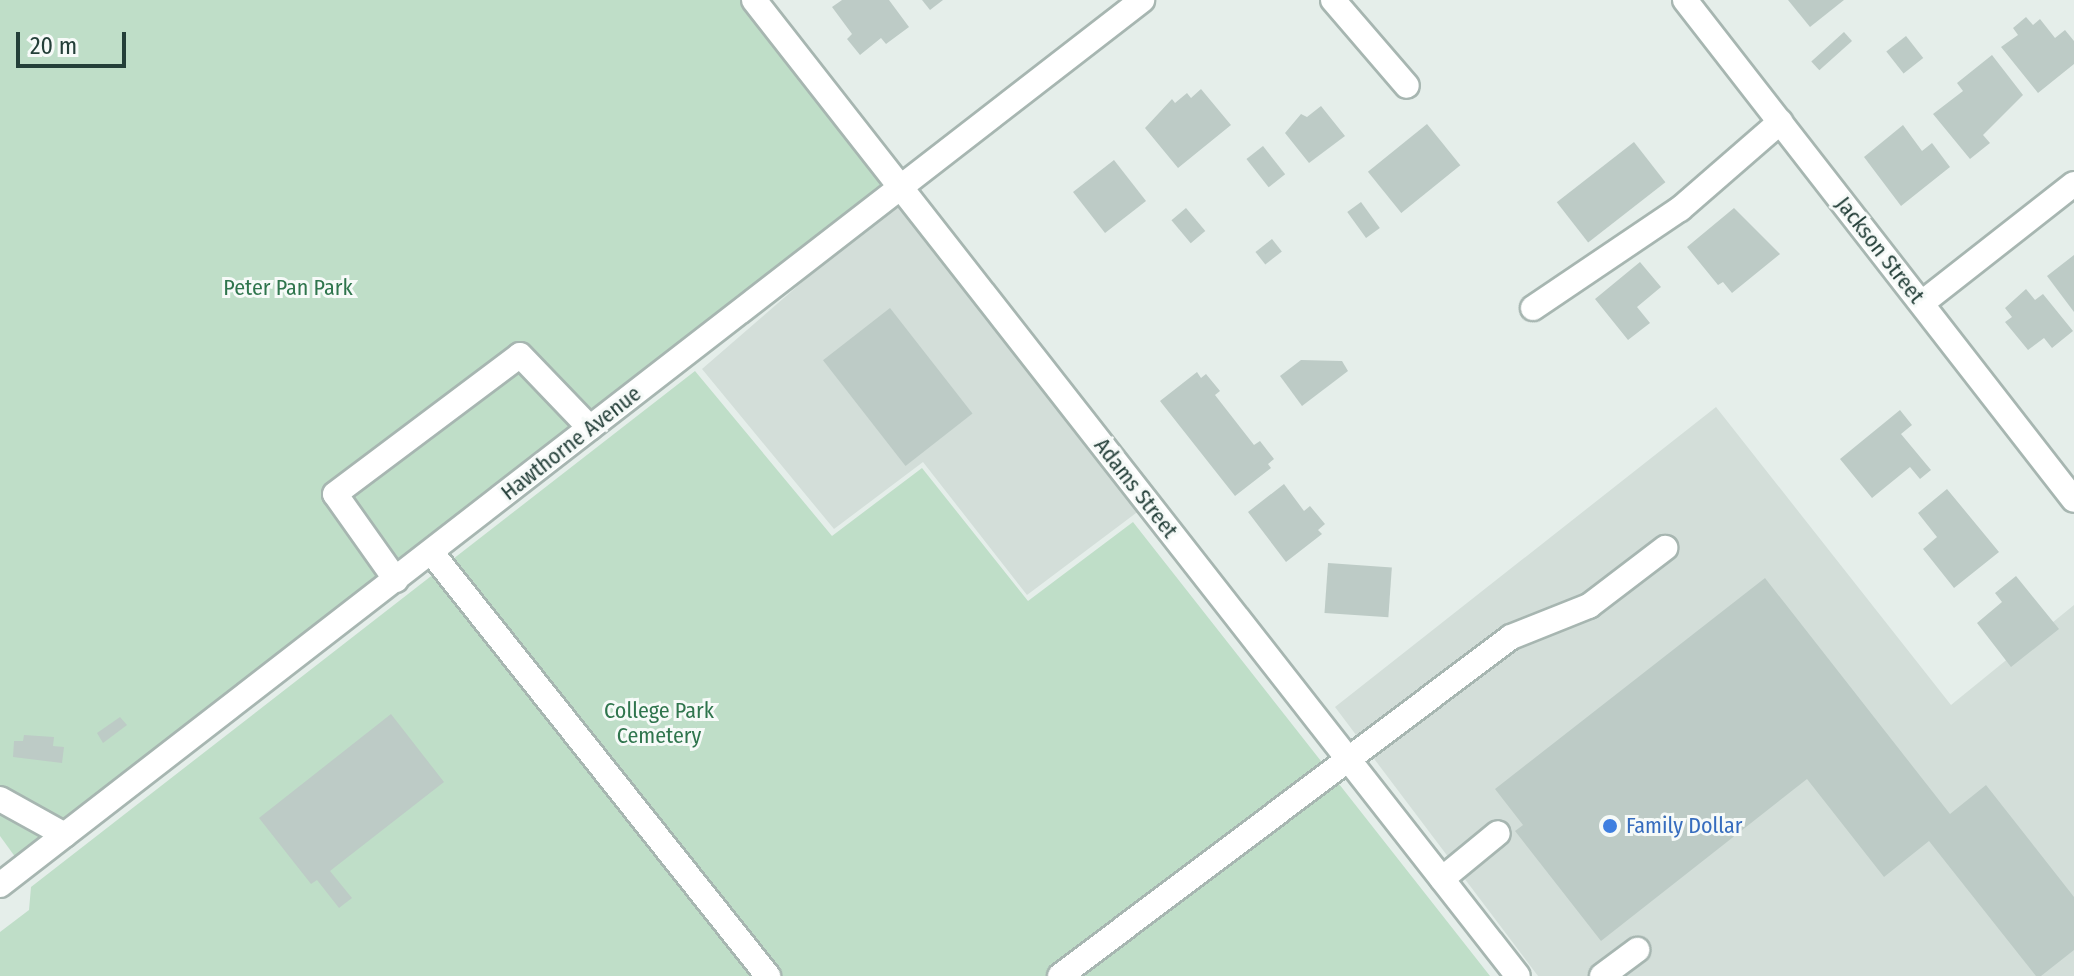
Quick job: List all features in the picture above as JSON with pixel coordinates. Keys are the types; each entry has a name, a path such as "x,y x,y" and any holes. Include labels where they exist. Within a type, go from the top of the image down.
{"street":[{"name":"Adams Street","path":"754,0 1518,976"},
{"name":"Hawthorne Avenue","path":"0,885 1142,0"},
{"path":"1333,0 1407,86"},
{"name":"Jackson Street","path":"1685,0 2074,500"},
{"path":"1533,308 1680,209 1780,122"},
{"path":"1922,303 2074,184"},
{"path":"396,580 335,494 520,355 590,428"},
{"path":"1060,976 1347,757 1511,637 1589,606 1665,548"},
{"path":"431,552 768,976"},
{"path":"0,799 65,835"},
{"path":"1442,879 1498,833"},
{"path":"1602,976 1637,950"}],"shaded area":[{"path":"915,184 1160,495 1027,595 923,462 834,529 702,369"},
{"path":"1716,407 1951,705 2074,605 2074,976 1538,976 1335,707"}],"green space":[{"name":"Peter Pan Park","path":"0,0 771,0 915,184 21,865 0,836"},
{"name":"College Park Cemetery","path":"695,371 832,536 922,468 1028,601 1133,522 1490,976 0,976 0,932 29,910 31,887"}],"building":[{"path":"842,0 889,0 909,27 886,44 881,38 860,55 847,39 852,34 832,7"},
{"path":"922,0 943,0 930,10"},
{"path":"1788,0 1844,0 1810,27"},
{"path":"2026,17 2033,25 2040,19 2055,38 2065,30 2074,41 2074,64 2038,93 2001,47 2018,35 2013,28"},
{"path":"1844,32 1852,41 1819,70 1811,61"},
{"path":"1906,36 1923,58 1904,73 1886,51"},
{"path":"1992,55 2023,95 1983,135 1990,143 1970,159 1933,114 1963,91 1957,83"},
{"path":"1201,89 1231,125 1178,168 1145,128 1172,99 1175,103 1187,93 1191,98"},
{"path":"1321,106 1345,136 1309,163 1285,133 1301,114 1307,117"},
{"path":"1427,124 1460,165 1401,213 1368,172"},
{"path":"1903,125 1922,151 1932,143 1950,167 1901,206 1864,157"},
{"path":"1634,142 1665,182 1588,243 1557,202"},
{"path":"1263,146 1285,174 1269,187 1246,159"},
{"path":"1114,160 1146,201 1105,233 1073,192"},
{"path":"1361,202 1380,228 1366,238 1347,212"},
{"path":"1186,208 1205,231 1191,243 1171,220"},
{"path":"1734,208 1780,254 1732,293 1723,282 1718,285 1687,247"},
{"path":"1272,239 1282,252 1265,265 1255,252"},
{"path":"2074,255 2074,312 2047,276"},
{"path":"1640,262 1661,287 1637,307 1650,323 1628,340 1595,299"},
{"path":"2026,289 2035,300 2043,294 2073,331 2052,348 2044,338 2028,350 2005,322 2012,317 2005,308"},
{"path":"890,308 972,414 906,466 823,360"},
{"path":"1301,360 1342,361 1348,371 1302,406 1280,376"},
{"path":"1197,372 1201,378 1206,374 1220,391 1215,395 1254,445 1260,441 1274,459 1268,464 1271,468 1235,496 1160,401"},
{"path":"1900,410 1912,425 1901,434 1931,470 1920,479 1910,467 1872,498 1840,459"},
{"path":"1284,484 1304,511 1310,506 1325,524 1318,530 1322,534 1286,562 1248,512"},
{"path":"1947,489 1999,552 1954,588 1923,549 1937,537 1918,513"},
{"path":"1328,563 1392,567 1388,617 1325,613"},
{"path":"2016,576 2059,629 2011,667 1977,623 2002,602 1995,593"},
{"path":"1765,578 1950,814 1986,785 2074,897 2074,950 2041,976 2036,976 1929,841 1884,877 1807,779 1601,941 1515,831 1523,825 1495,789"},
{"path":"391,714 444,782 330,871 352,898 339,908 317,880 311,884 259,818"},
{"path":"120,717 127,725 103,743 97,733"},
{"path":"24,735 54,737 53,746 64,747 62,763 13,757 14,741 23,741"}],"place":[{"name":"Family Dollar","path":"1610,826"}]}
